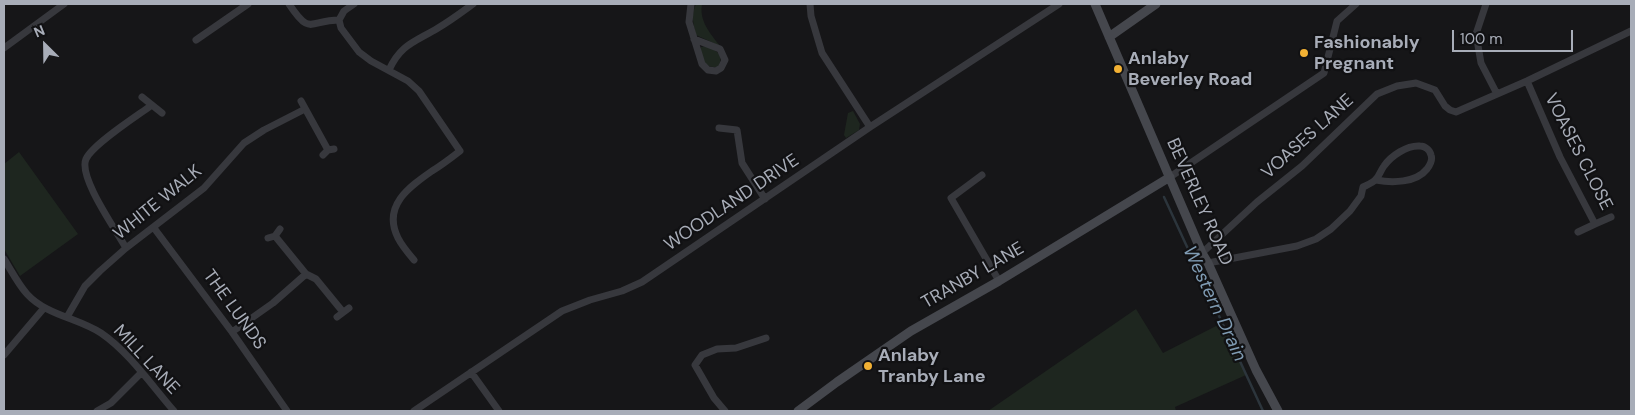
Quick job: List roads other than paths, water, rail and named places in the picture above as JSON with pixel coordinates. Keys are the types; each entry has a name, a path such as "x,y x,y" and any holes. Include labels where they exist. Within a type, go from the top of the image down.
{"main road":[{"name":"BEVERLEY ROAD","path":"1095,4 1202,253 1256,370 1278,411"},
{"path":"1109,37 1156,4"},
{"name":"TRANBY LANE","path":"798,411 911,331 999,281 1170,177"}],"street":[{"path":"4,48 64,4"},
{"path":"196,40 248,4"},
{"path":"289,4 300,20 308,24 340,20"},
{"path":"354,4 344,11 340,20 342,31 359,52 371,61 408,80 419,91 460,151 411,186 403,193 397,204 393,220 395,232 400,243 414,260"},
{"path":"389,70 396,56 403,49 440,27 473,4"},
{"path":"692,4 689,22 698,56 704,68 711,71 721,68 725,60 720,49 694,39"},
{"path":"810,4 811,16 822,53 870,128"},
{"name":"WOODLAND DRIVE","path":"414,411 562,312 642,282 870,128 1060,4"},
{"path":"1170,177 1324,73 1337,21 1356,4"},
{"path":"1486,4 1476,34 1481,63 1497,94"},
{"name":"VOASES LANE","path":"1202,253 1258,202 1302,166 1377,94 1397,86 1416,83 1435,90 1445,106 1456,112 1631,32"},
{"name":"VOASES CLOSE","path":"1526,81 1560,157 1595,224 1611,217"},
{"path":"142,97 162,113"},
{"path":"301,101 328,151"},
{"path":"126,248 89,185 84,171 86,159 96,147 152,105"},
{"name":"WHITE WALK","path":"67,316 85,286 126,248 204,188 244,143 264,130 305,109"},
{"path":"718,128 737,130 742,163 765,199"},
{"path":"1208,263 1297,246 1316,239 1331,229 1350,211 1361,196 1363,187 1376,180 1392,157 1412,146 1422,146 1428,149 1432,156 1431,163 1417,177 1394,181 1376,180"},
{"path":"982,175 951,198 999,281"},
{"path":"1578,232 1595,224"},
{"name":"THE LUNDS","path":"154,228 232,332 287,411"},
{"path":"280,229 271,237 306,274 316,279 343,313"},
{"name":"MILL LANE","path":"4,259 27,294 44,308 67,316 100,333 121,349 174,411"},
{"path":"232,332 273,302 306,274"},
{"path":"4,355 44,308"},
{"path":"725,411 714,398 695,365 702,355 718,349 736,348 766,338"},
{"path":"471,372 499,411"},
{"path":"97,411 111,403 141,373"}],"waterway":[{"name":"Western Drain","path":"1164,197 1263,411"}],"place":[{"name":"Fashionably Pregnant","path":"1304,53"},
{"name":"Anlaby Beverley Road","path":"1118,69"},
{"name":"Anlaby Tranby Lane","path":"868,366"}]}
